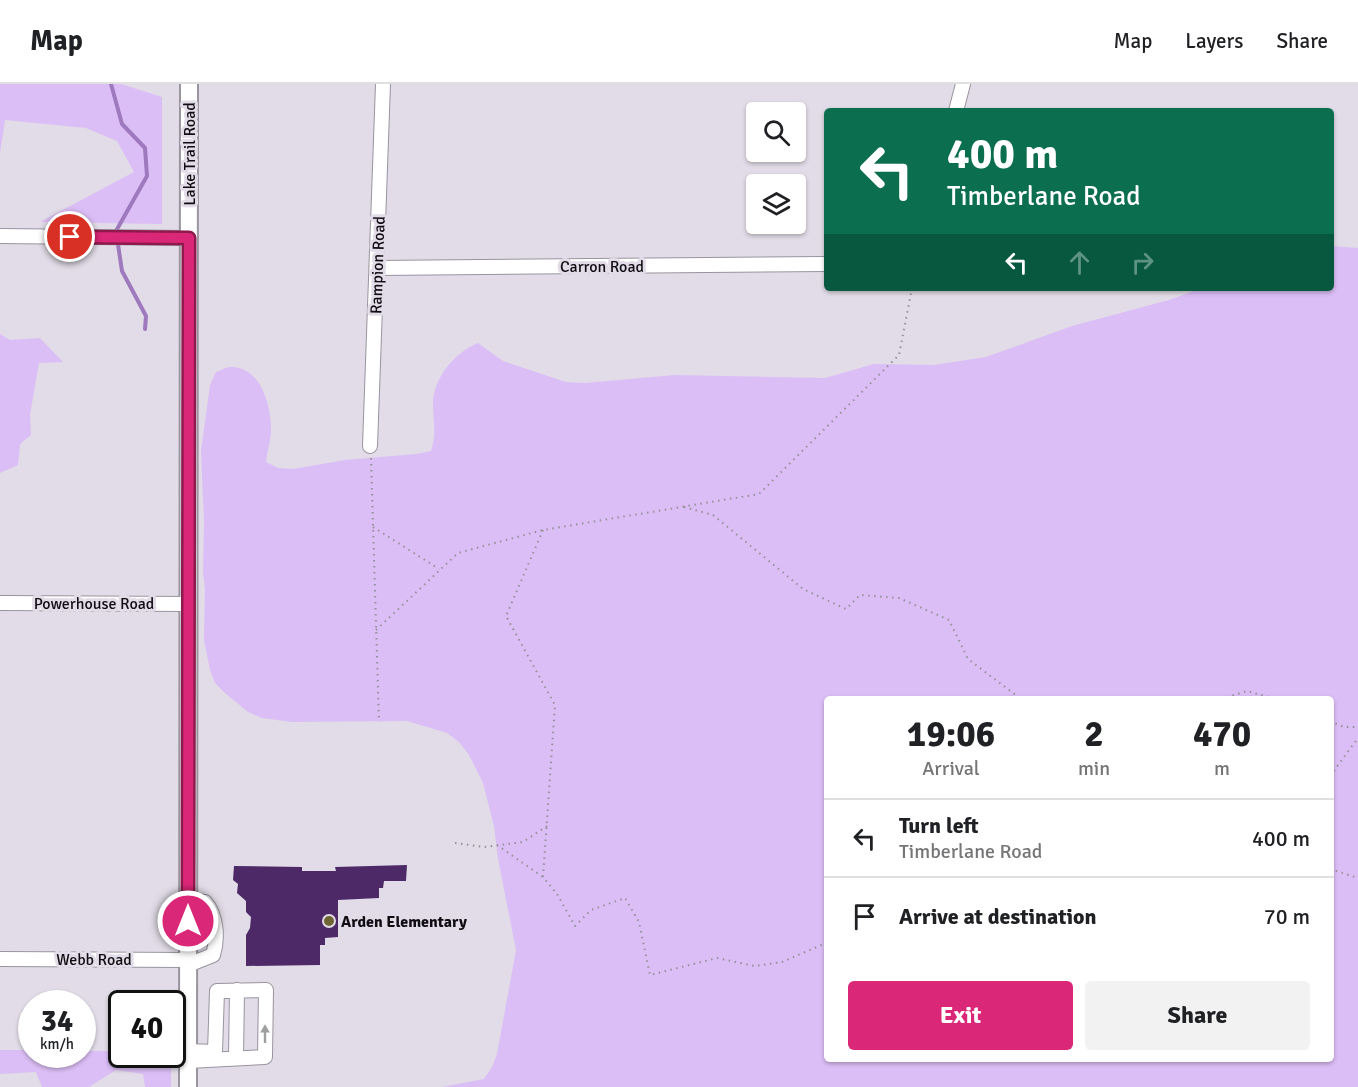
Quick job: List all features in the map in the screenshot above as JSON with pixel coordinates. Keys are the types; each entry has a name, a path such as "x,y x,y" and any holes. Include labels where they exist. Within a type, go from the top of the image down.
{"street":[{"name":"Lake Trail Road","path":"188,1087 189,84"},
{"name":"Rampion Road","path":"370,446 383,84"},
{"path":"957,108 963,84"},
{"path":"0,236 189,238"},
{"name":"Carron Road","path":"376,268 824,264"},
{"name":"Powerhouse Road","path":"0,603 188,604"},
{"path":"188,901 205,902 212,909 217,941 213,955 188,962"},
{"name":"Webb Road","path":"0,959 188,962"},
{"path":"236,1058 237,990"},
{"path":"266,990 265,1057 188,1056 215,1052 217,991 266,990"}],"path":[{"path":"376,630 458,553 543,530 759,494 899,355 911,291"},
{"path":"370,446 379,722"},
{"path":"682,507 712,515 803,589 846,609 860,595 899,598 950,620 968,659 1017,696"},
{"path":"373,527 440,570"},
{"path":"543,530 506,616 555,705 543,877"},
{"path":"1231,696 1247,691 1265,696"},
{"path":"1334,723 1344,727 1358,727"},
{"path":"1334,771 1358,738"},
{"path":"454,843 484,847 523,842 547,826"},
{"path":"497,845 543,877 557,894 575,926 591,910 625,898 639,922 650,975 717,958 755,966 782,962 824,944"},
{"path":"1334,870 1358,878"}],"shaded area":[{"path":"0,84 121,84 162,97 162,224 40,222 134,172 117,141 86,128 5,120 0,153"},
{"path":"1334,246 1358,248 1358,1087 442,1087 484,1079 492,1067 497,1054 516,950 498,859 494,826 483,783 469,755 459,742 447,733 407,721 292,722 262,718 248,712 215,683 204,640 204,521 201,451 210,385 216,372 228,367 240,368 250,373 257,381 263,390 270,412 271,433 266,462 278,468 293,469 345,460 431,451 434,433 433,404 437,385 454,359 478,343 503,361 566,382 585,383 675,375 825,378 874,364 934,365 986,357 1072,326 1169,300 1194,291 1334,291"},
{"path":"0,334 10,340 40,338 63,362 39,363 30,415 31,435 20,444 18,465 0,473"},
{"path":"0,1050 18,1050 18,1068 96,1068 96,1051 108,1051 108,1068 171,1068 171,1087 145,1087 143,1074 116,1070 89,1087 42,1087 36,1072 0,1074"}],"building":[{"path":"407,865 406,881 384,881 383,888 379,888 379,898 338,900 338,937 325,938 325,945 320,945 320,965 246,966 246,935 250,928 251,917 246,912 246,901 237,893 238,884 233,880 234,866 302,867 302,871 336,871 335,867"}],"waterway":[{"path":"111,84 122,124 145,148 147,176 116,231 122,271 146,316 145,329"}],"place":[{"name":"Arden Elementary","path":"329,921"}],"route":[{"path":"70,237 189,238 188,921"}]}
